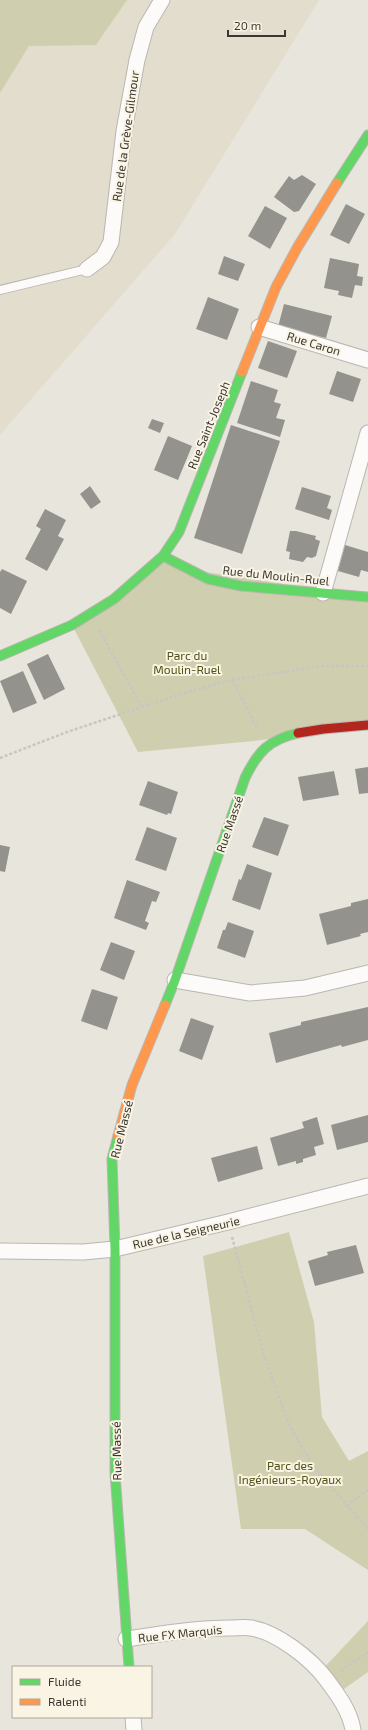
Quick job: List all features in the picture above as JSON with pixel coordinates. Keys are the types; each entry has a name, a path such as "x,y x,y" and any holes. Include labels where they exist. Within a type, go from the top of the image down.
{"street":[{"name":"Rue de la Grève-Gilmour","path":"87,269 103,257 111,242 124,131 137,60 146,27 162,0"},
{"name":"Rue Saint-Joseph","path":"2,654 72,625 114,599 162,556 179,532 260,327 290,260 368,135"},
{"name":"Rue Caron","path":"260,327 368,360"},
{"path":"323,593 368,434"},
{"name":"Rue du Moulin-Ruel","path":"162,556 208,579 241,586 368,597"},
{"name":"Rue Massé","path":"129,1666 115,1473 115,1249 112,1159 132,1085 175,980 245,778 254,759 267,746 286,736 306,732 368,725"},
{"path":"175,980 250,993 305,988 368,973"},
{"name":"Rue de la Seigneurie","path":"0,1251 83,1252 115,1249 368,1186"},
{"name":"Rue FX Marquis","path":"126,1639 206,1628 252,1628 268,1634 293,1648 320,1672 337,1694 351,1719 353,1730"},
{"path":"133,1718 134,1730"}],"lane":[{"path":"0,290 87,269"}],"path":[{"path":"90,614 142,707"},
{"path":"0,758 67,732 184,693 232,680 321,666 368,666"},
{"path":"232,680 267,746"},
{"path":"228,1222 263,1352 290,1425 314,1467 346,1506 368,1529"},
{"path":"346,1506 368,1490"},
{"path":"327,1681 368,1652"}],"shaded area":[{"path":"0,0 319,0 175,234 0,435"}],"green space":[{"path":"0,0 127,0 96,45 29,46 0,93"},
{"name":"Parc du Moulin-Ruel","path":"163,556 186,569 368,597 368,725 254,741 138,752 72,625"},
{"name":"Parc des Ingénieurs-Royaux","path":"289,1232 314,1322 322,1417 349,1461 368,1451 368,1570 305,1529 241,1529 203,1256"},
{"path":"368,1621 368,1672 337,1694 320,1672"}],"building":[{"path":"302,175 316,184 299,211 294,212 274,197 289,176 294,180"},
{"path":"346,204 365,214 349,244 330,235"},
{"path":"265,206 287,218 270,249 248,236"},
{"path":"224,256 245,264 238,281 218,274"},
{"path":"330,258 359,264 357,276 363,277 362,286 355,285 352,298 338,295 339,291 324,288"},
{"path":"208,297 239,309 227,340 196,329"},
{"path":"284,304 332,316 326,338 278,327"},
{"path":"268,341 297,351 287,378 258,368"},
{"path":"337,371 361,379 353,402 329,394"},
{"path":"251,381 278,390 274,402 281,404 276,418 285,420 280,437 237,423"},
{"path":"152,419 164,423 160,433 148,428"},
{"path":"231,425 280,441 242,554 194,538"},
{"path":"168,436 192,446 178,480 154,470"},
{"path":"90,486 101,502 91,509 80,494"},
{"path":"302,487 331,496 327,508 332,510 329,520 295,509"},
{"path":"45,509 66,520 58,536 64,539 47,571 25,559 41,529 36,526"},
{"path":"290,531 316,536 315,539 320,541 316,556 312,558 307,557 303,562 289,559 290,552 286,551"},
{"path":"345,545 368,552 368,572 361,570 359,577 338,571"},
{"path":"2,569 27,581 11,614 0,608 0,572"},
{"path":"48,654 65,689 44,700 27,664"},
{"path":"23,671 37,703 13,713 0,681"},
{"path":"368,767 368,793 359,794 355,769"},
{"path":"334,771 339,795 303,801 298,777"},
{"path":"148,781 178,792 171,814 168,813 167,815 139,805"},
{"path":"264,817 289,825 278,856 252,847"},
{"path":"147,827 177,838 166,871 135,860"},
{"path":"0,845 10,847 5,872 0,871"},
{"path":"247,864 272,873 260,910 232,900 239,879 241,880"},
{"path":"127,880 160,892 156,902 152,901 145,921 149,923 146,930 114,918"},
{"path":"368,899 368,932 360,934 361,936 327,945 319,914 351,906 351,903"},
{"path":"228,922 254,931 245,958 217,948 223,930 225,930"},
{"path":"111,942 135,951 124,980 100,970"},
{"path":"92,989 118,997 107,1030 81,1021"},
{"path":"368,1007 368,1040 342,1047 341,1045 276,1063 269,1033 301,1025 301,1022"},
{"path":"191,1018 214,1026 202,1060 179,1051"},
{"path":"368,1115 368,1142 337,1150 331,1125"},
{"path":"317,1117 324,1144 314,1147 316,1155 303,1159 303,1162 296,1164 296,1161 278,1166 270,1138 304,1128 302,1122"},
{"path":"257,1146 263,1169 218,1182 211,1158"},
{"path":"356,1245 364,1273 315,1286 308,1261 328,1255 327,1252"}],"traffic: fast":[{"path":"337,183 368,135"},
{"path":"0,656 72,625 114,599 163,556 179,532 242,372"},
{"path":"163,556 208,579 241,586 368,597"},
{"path":"165,1005 245,778 255,761 266,748 279,739 298,733"},
{"path":"118,1136 112,1159 115,1249 115,1473 129,1666"}],"traffic: slow":[{"path":"242,372 276,287 297,248 337,183"},
{"path":"118,1136 132,1085 165,1005"}],"traffic: jam":[{"path":"298,733 368,725"}]}
